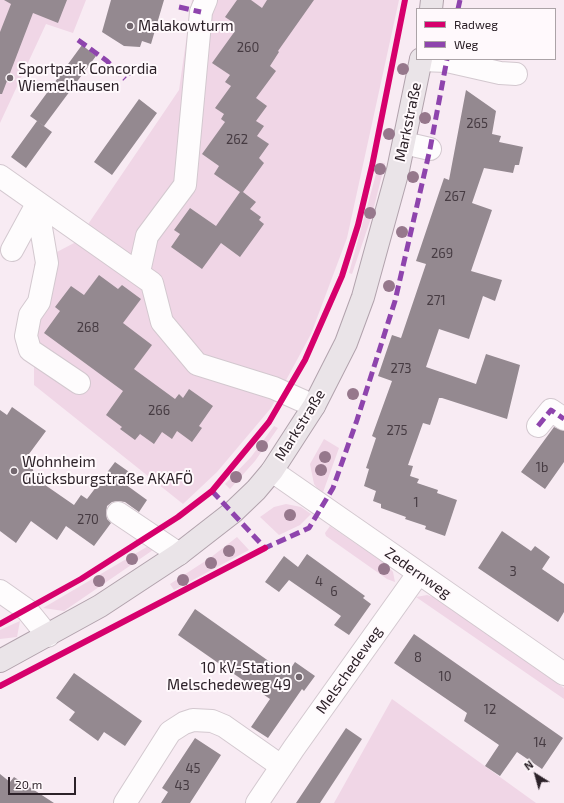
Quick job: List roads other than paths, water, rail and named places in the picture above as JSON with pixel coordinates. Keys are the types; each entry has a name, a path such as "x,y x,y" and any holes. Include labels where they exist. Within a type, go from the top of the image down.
{"main road":[{"name":"Markstraße","path":"0,662 100,606 179,554 233,512 256,490 272,471 314,406 346,343 363,297 404,143 421,60"}],"street":[{"path":"138,272 147,236 185,184 201,12 206,0"},
{"path":"434,60 447,61 500,73 516,74"},
{"path":"404,143 430,149"},
{"path":"0,176 37,204 138,272 152,284 162,322 197,364 274,388 314,406"},
{"path":"12,250 37,204"},
{"path":"37,204 47,263 39,302 30,315 26,336 30,350 79,383"},
{"path":"538,426 551,410 564,419"},
{"name":"Zedernweg","path":"272,471 418,574 564,674"},
{"path":"118,513 179,554"},
{"name":"Melschedeweg","path":"257,803 281,766 418,574"},
{"path":"0,591 27,610 48,636"},
{"path":"125,803 170,732 184,723 193,720 212,721 224,726 281,766"}],"place":[{"name":"Malakowturm","path":"130,26"},
{"name":"Sportpark Concordia Wiemelhausen","path":"10,78"},
{"name":"Wohnheim Glücksburgstraße AKAFÖ","path":"14,471"},
{"name":"10 kV-Station Melschedeweg 49","path":"299,677"}]}
